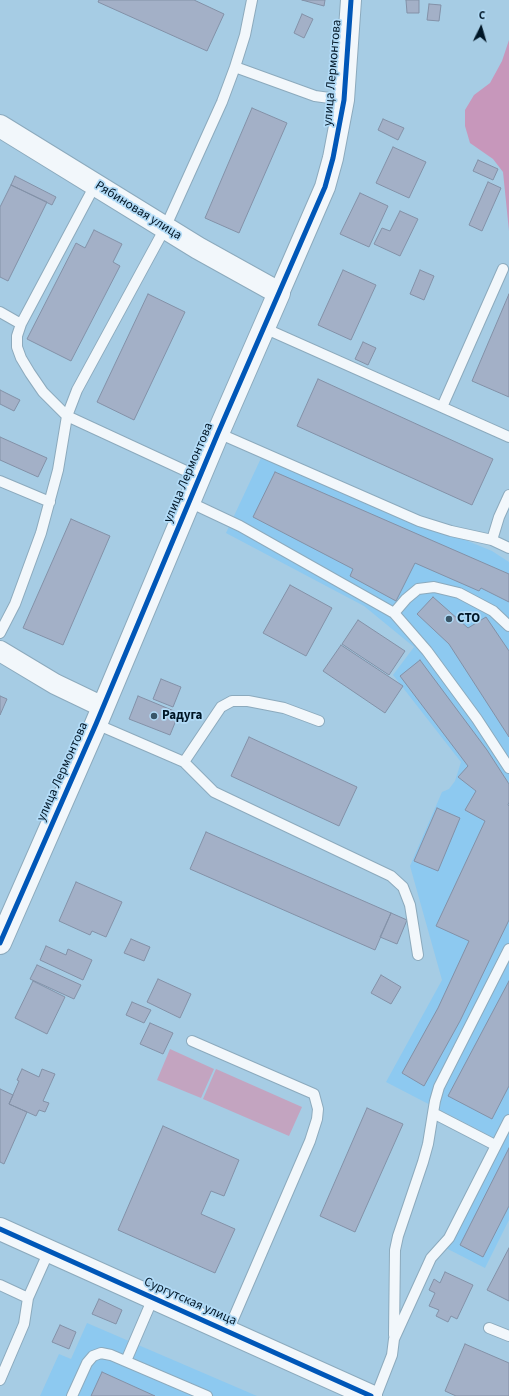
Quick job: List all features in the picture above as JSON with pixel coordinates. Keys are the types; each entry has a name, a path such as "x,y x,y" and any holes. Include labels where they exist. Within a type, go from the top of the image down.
{"street":[{"name":"улица Лермонтова","path":"0,943 4,920 99,715 218,433 325,187 333,158 344,100 351,0"},
{"name":"Рябиновая улица","path":"0,126 198,248 279,293"},
{"path":"0,651 55,684 99,715"},
{"name":"Сургутская улица","path":"0,1229 371,1396"}],"lane":[{"path":"0,633 15,604 41,533 58,470 67,416 77,390 165,228 222,102 245,34 252,0"},
{"path":"235,67 315,96 344,100"},
{"path":"95,185 21,324 17,336 17,347 21,358 43,392 67,416 200,477"},
{"path":"442,407 503,269"},
{"path":"0,312 21,324"},
{"path":"264,328 509,437"},
{"path":"218,433 419,521 451,531 492,540 509,548"},
{"path":"0,481 50,502"},
{"path":"492,540 499,517 509,495"},
{"path":"189,502 240,526 394,613 427,651 478,720 509,768"},
{"path":"394,613 406,599 418,589 434,588 459,593 493,611 509,626"},
{"path":"184,762 221,708 232,701 248,701 284,708 319,722"},
{"path":"99,715 184,762 214,792 391,876 403,887 410,905 418,955"},
{"path":"376,1396 392,1355 394,1339 395,1250 398,1236 428,1144 435,1100 439,1087 509,949"},
{"path":"192,1041 314,1094 318,1109 318,1119 310,1141 228,1332"},
{"path":"433,1113 495,1145"},
{"path":"394,1339 431,1258 449,1238 509,1120"},
{"path":"0,1380 24,1324 28,1298 49,1251"},
{"path":"0,1285 28,1298"},
{"path":"126,1361 153,1298"},
{"path":"489,1328 509,1336"},
{"path":"72,1396 86,1363 93,1356 101,1353 111,1354 207,1396"}],"shaded area":[{"path":"509,40 509,231 503,172 493,159 470,143 465,126 465,110 474,95 490,83 502,61"},
{"path":"262,456 492,551 509,562 509,1220 485,1268 440,1245 494,1138 386,1082 442,980 410,866 442,792 449,789 455,781 461,762 393,675 414,647 364,606 226,533"},
{"path":"170,1049 214,1069 201,1098 157,1080"},
{"path":"216,1069 302,1107 289,1136 203,1099"},
{"path":"87,1323 257,1396 40,1396 59,1354 71,1359"}],"building":[{"path":"99,0 194,0 224,14 207,51 98,2"},
{"path":"302,0 325,0 324,6"},
{"path":"406,0 419,0 419,13 407,13"},
{"path":"429,4 441,5 439,21 427,20"},
{"path":"302,14 313,19 304,38 294,33"},
{"path":"252,108 287,123 239,233 205,218"},
{"path":"383,119 404,128 398,140 378,130"},
{"path":"393,147 426,162 409,198 376,183"},
{"path":"478,160 498,169 493,180 473,171"},
{"path":"15,176 56,197 52,205 11,185"},
{"path":"488,182 501,188 482,231 469,225"},
{"path":"11,185 47,202 8,281 0,277 0,207"},
{"path":"360,193 388,206 369,247 340,234"},
{"path":"400,211 418,219 400,256 374,244 382,228 390,231"},
{"path":"94,230 122,244 113,262 120,266 71,361 27,339 76,243 85,248"},
{"path":"343,270 376,285 351,340 318,325"},
{"path":"420,270 434,276 424,300 410,294"},
{"path":"148,294 185,312 134,420 97,402"},
{"path":"509,294 509,397 472,381"},
{"path":"363,342 376,348 368,365 355,359"},
{"path":"318,379 493,459 472,505 297,426"},
{"path":"0,390 20,400 14,411 0,404"},
{"path":"0,437 47,458 38,477 0,460"},
{"path":"275,472 509,574 509,602 481,588 479,591 415,563 396,601 350,576 353,569 253,517"},
{"path":"71,519 110,536 63,645 23,628"},
{"path":"290,585 332,608 306,656 263,633"},
{"path":"433,597 468,628 486,617 509,651 509,737 449,644 417,614"},
{"path":"358,620 405,651 389,675 342,644"},
{"path":"341,645 403,686 385,713 323,671"},
{"path":"420,660 487,750 509,784 509,920 460,1021 424,1086 402,1073 438,1008 469,941 436,926 485,821 465,810 476,791 458,777 468,766 400,676"},
{"path":"161,679 181,687 173,707 153,699"},
{"path":"0,696 7,699 0,715"},
{"name":"Радуга","path":"138,696 179,713 170,735 129,719"},
{"path":"249,737 357,787 339,826 231,776"},
{"path":"437,808 460,818 438,871 414,861"},
{"path":"206,832 391,913 375,950 190,869"},
{"path":"76,882 122,902 106,937 92,931 90,935 59,921"},
{"path":"391,913 407,920 397,944 380,937"},
{"path":"131,939 150,947 144,961 124,953"},
{"path":"46,946 66,955 68,949 92,960 83,980 40,960"},
{"path":"37,965 81,985 74,999 30,979"},
{"path":"381,975 401,987 391,1004 371,993"},
{"path":"158,979 191,994 180,1018 147,1002"},
{"path":"33,981 65,997 47,1034 15,1018"},
{"path":"509,981 509,1086 492,1119 448,1096"},
{"path":"132,1002 151,1010 144,1023 126,1015"},
{"path":"150,1023 173,1033 163,1054 140,1044"},
{"path":"22,1069 39,1077 42,1069 55,1074 43,1101 49,1103 45,1112 39,1110 36,1116 9,1104 19,1081 17,1080"},
{"path":"0,1089 13,1095 9,1104 27,1112 4,1164 0,1162"},
{"path":"367,1108 403,1124 355,1232 320,1216"},
{"path":"163,1126 239,1160 224,1196 211,1191 201,1214 235,1229 215,1273 118,1230"},
{"path":"509,1148 509,1206 483,1257 460,1245"},
{"path":"509,1248 509,1301 487,1290"},
{"path":"445,1272 473,1285 457,1319 451,1316 448,1322 436,1316 439,1310 429,1306 435,1293 429,1290 434,1279 440,1283"},
{"path":"99,1299 122,1310 116,1324 92,1314"},
{"path":"60,1325 76,1332 69,1349 52,1342"},
{"path":"465,1344 509,1363 509,1396 456,1396 445,1391"},
{"path":"102,1372 155,1396 91,1396"}],"cycle path":[{"path":"0,943 96,724 218,433 325,187 333,158 344,100 351,0"},
{"path":"0,1229 371,1396"}],"place":[{"name":"СТО","path":"449,619"},
{"name":"Радуга","path":"154,716"}]}
